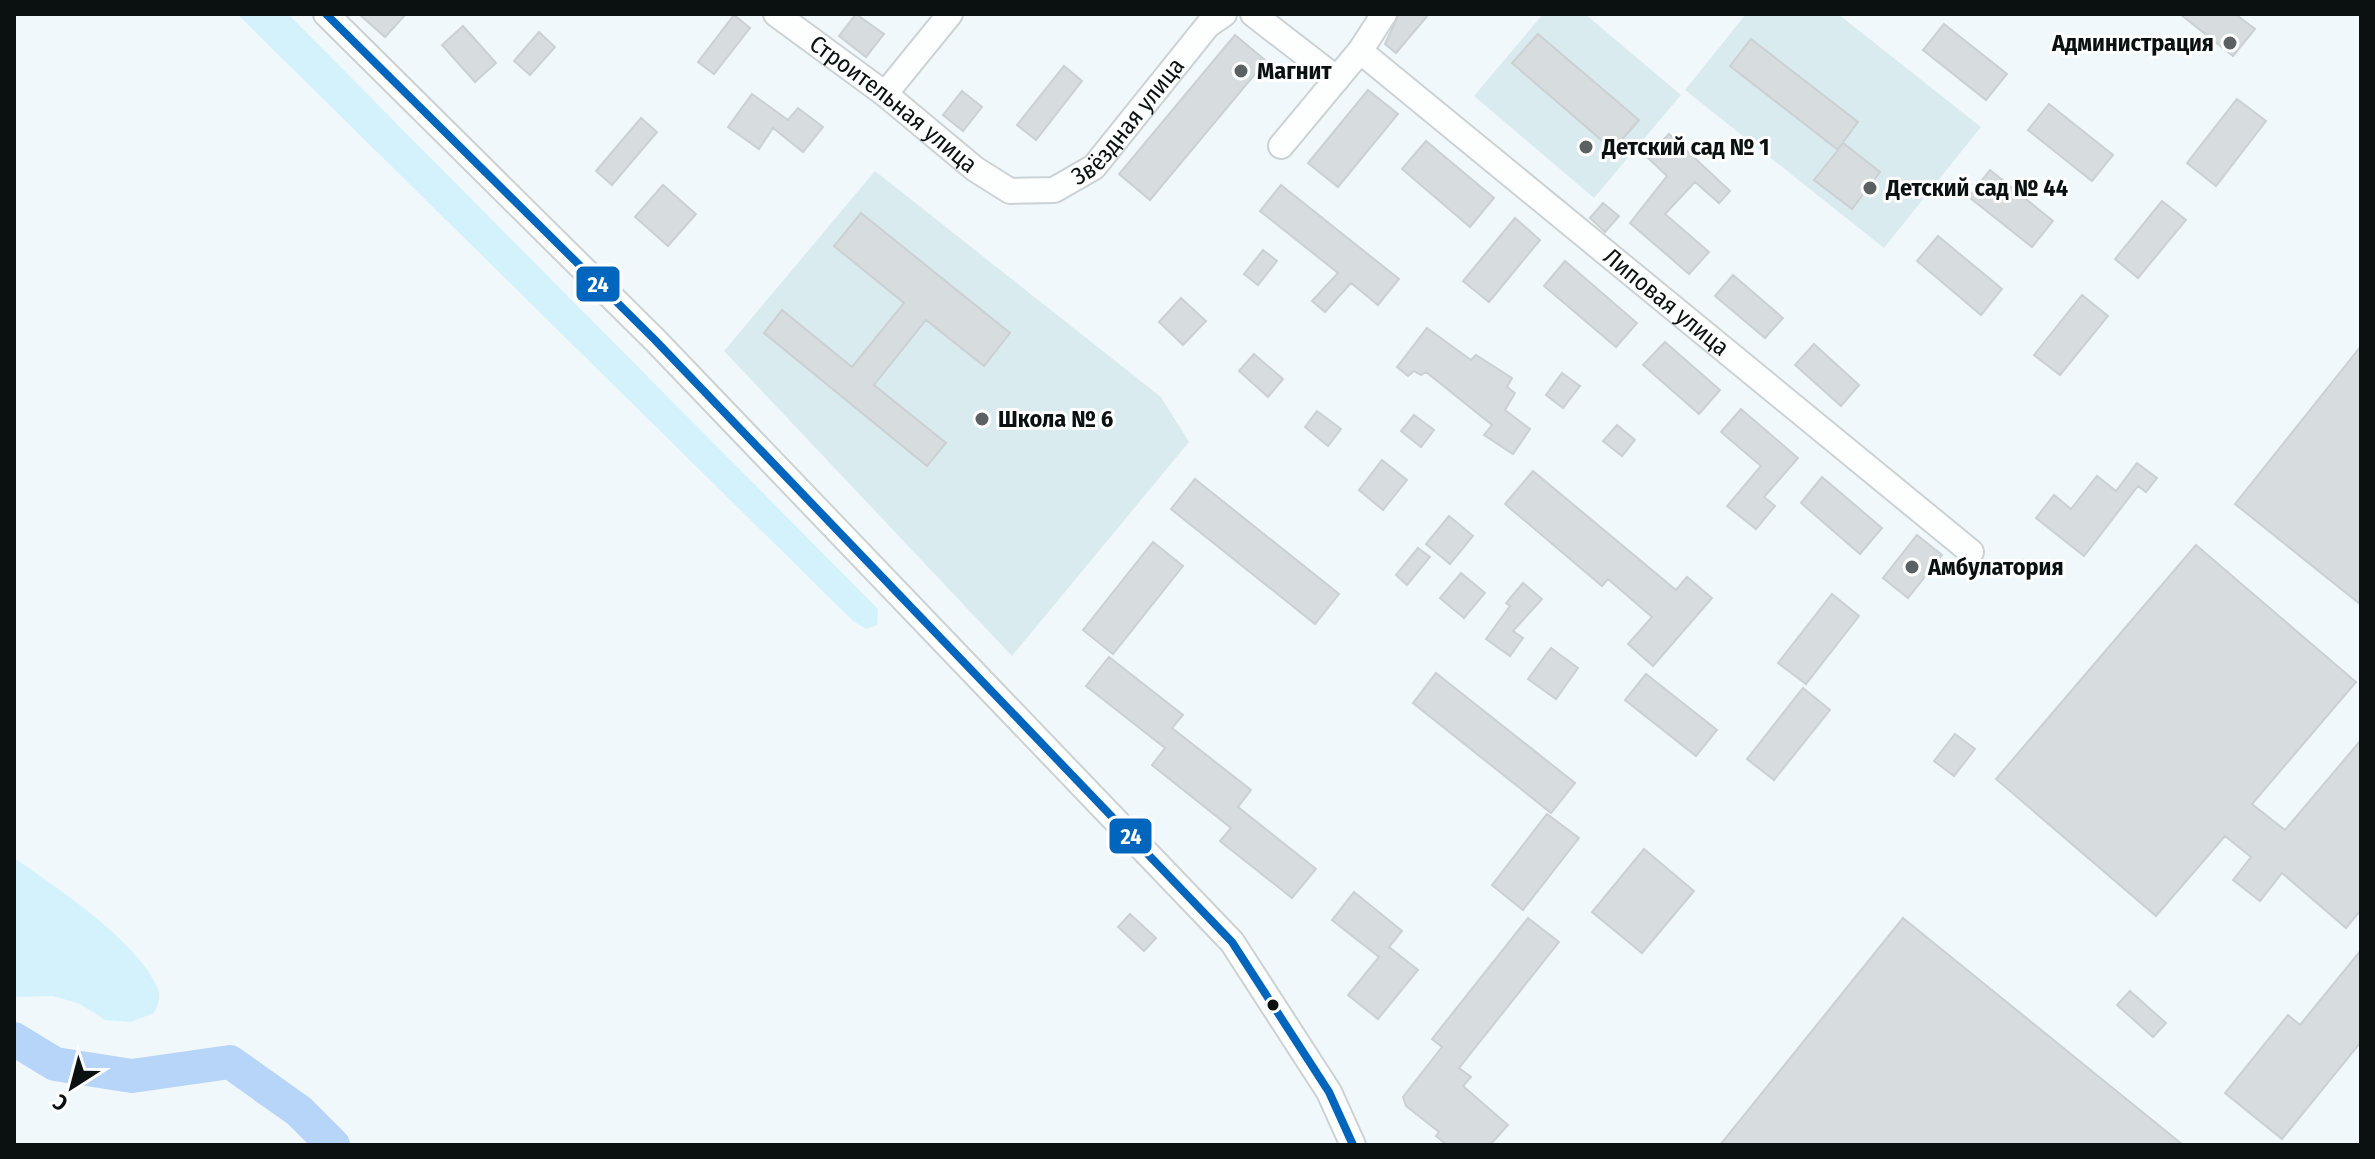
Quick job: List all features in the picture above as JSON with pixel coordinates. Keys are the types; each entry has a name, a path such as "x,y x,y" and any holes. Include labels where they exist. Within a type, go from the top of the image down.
{"street":[{"path":"326,14 655,340 1232,942 1329,1092 1353,1145"},
{"name":"Строительная улица","path":"776,14 885,94 975,169 1010,191"},
{"path":"885,94 950,14"},
{"name":"Звёздная улица","path":"1010,191 1054,190 1094,167 1208,25 1224,14"},
{"path":"1253,14 1337,79"},
{"path":"1281,146 1360,51 1384,14"},
{"name":"Липовая улица","path":"1360,51 1971,552"}],"shaded area":[{"path":"237,14 288,14 878,609 877,625 866,629 853,621"},
{"name":"Детский сад № 1","path":"1543,14 1585,14 1681,95 1594,198 1474,96"},
{"name":"Детский сад № 44","path":"1746,14 1838,14 1981,127 1884,248 1685,90"},
{"name":"Школа № 6","path":"875,171 1161,397 1189,442 1012,656 724,351"},
{"path":"14,858 94,916 133,952 158,989 159,1001 154,1013 130,1022 105,1020 80,1004 53,996 14,997"}],"building":[{"path":"359,14 406,14 385,37"},
{"path":"856,14 884,34 866,57 839,36"},
{"path":"1399,14 1429,14 1396,53 1385,44"},
{"name":"Администрация","path":"2180,14 2235,14 2255,29 2233,56"},
{"path":"734,15 750,28 714,74 698,62"},
{"path":"1944,24 2007,74 1986,100 1923,50"},
{"path":"463,26 496,63 475,82 442,45"},
{"path":"539,32 555,47 530,75 514,61"},
{"path":"1538,34 1639,120 1613,150 1512,63"},
{"path":"1235,35 1266,61 1150,200 1119,174"},
{"path":"1751,39 1858,122 1838,149 1843,143 1880,172 1852,209 1814,180 1838,150 1730,66"},
{"path":"1064,66 1082,81 1036,140 1017,125"},
{"path":"1368,90 1398,114 1338,187 1308,163"},
{"path":"962,91 982,107 963,131 943,115"},
{"path":"752,94 788,120 798,108 823,127 803,152 773,128 759,149 728,127"},
{"path":"2237,99 2266,121 2216,186 2187,163"},
{"path":"2049,104 2113,155 2092,181 2028,130"},
{"path":"641,118 657,132 612,185 596,171"},
{"path":"1669,134 1730,191 1719,203 1695,182 1665,214 1709,252 1689,274 1630,223 1667,176 1647,157"},
{"path":"1426,141 1494,198 1470,227 1402,169"},
{"path":"1990,170 2053,221 2032,247 1969,197"},
{"path":"663,185 696,214 668,246 635,217"},
{"path":"1281,185 1399,279 1378,305 1351,283 1325,312 1312,301 1338,273 1260,211"},
{"path":"2162,201 2186,220 2138,278 2115,259"},
{"path":"1603,203 1619,216 1605,232 1590,218"},
{"path":"861,213 1010,333 984,366 926,320 874,385 946,443 927,466 764,333 782,310 852,367 904,303 834,246"},
{"path":"1515,218 1540,240 1489,302 1463,281"},
{"path":"1938,236 2002,289 1981,315 1917,261"},
{"path":"1263,250 1277,261 1258,285 1244,274"},
{"path":"1565,261 1637,323 1616,347 1544,286"},
{"path":"1733,275 1783,318 1765,338 1715,296"},
{"path":"2082,295 2108,316 2060,375 2034,355"},
{"path":"1181,298 1206,321 1183,345 1159,322"},
{"path":"1427,328 1471,360 1476,355 1512,378 1507,387 1515,393 1505,410 1530,429 1513,454 1484,435 1492,425 1426,372 1421,375 1414,371 1408,376 1397,367"},
{"path":"1665,342 1720,390 1699,414 1643,365"},
{"path":"1814,344 1859,385 1841,406 1795,365"},
{"path":"2361,346 2361,605 2235,504"},
{"path":"1254,354 1283,379 1268,397 1239,371"},
{"path":"1562,373 1580,386 1563,408 1546,395"},
{"path":"1741,409 1798,458 1764,497 1775,506 1756,529 1727,506 1761,466 1721,432"},
{"path":"1317,411 1341,429 1328,446 1305,427"},
{"path":"1414,415 1434,430 1421,447 1401,431"},
{"path":"1617,425 1635,440 1622,456 1603,441"},
{"path":"1382,460 1407,480 1383,510 1359,490"},
{"path":"2137,463 2157,478 2146,492 2138,486 2084,556 2036,518 2054,495 2071,509 2097,476 2116,491"},
{"path":"1533,471 1676,590 1687,577 1712,598 1653,666 1628,644 1652,617 1608,579 1602,586 1505,504"},
{"path":"1822,477 1882,528 1860,554 1801,503"},
{"path":"1195,479 1339,594 1315,624 1171,509"},
{"path":"1449,516 1473,536 1450,564 1426,544"},
{"name":"Амбулатория","path":"1917,535 1942,555 1908,598 1883,578"},
{"path":"1153,542 1183,566 1113,654 1083,630"},
{"path":"2196,545 2356,682 2252,804 2285,830 2361,740 2361,910 2346,928 2282,873 2260,901 2233,880 2251,857 2225,836 2156,916 1996,779"},
{"path":"1418,548 1430,557 1407,585 1396,575"},
{"path":"1461,573 1485,593 1464,618 1440,598"},
{"path":"1523,583 1542,599 1513,631 1523,638 1510,656 1486,639 1510,606 1506,603"},
{"path":"1832,594 1859,616 1806,684 1778,663"},
{"path":"1551,648 1578,668 1556,699 1528,679"},
{"path":"1109,657 1183,715 1172,728 1251,790 1238,807 1316,869 1292,898 1220,841 1231,828 1152,765 1165,748 1086,686"},
{"path":"1436,673 1575,783 1551,813 1413,703"},
{"path":"1646,674 1717,730 1696,756 1625,700"},
{"path":"1803,688 1830,710 1774,780 1747,759"},
{"path":"1955,734 1975,749 1954,776 1934,761"},
{"path":"1547,814 1579,838 1523,910 1492,885"},
{"path":"1644,849 1694,891 1642,953 1592,912"},
{"path":"1354,892 1402,931 1389,947 1418,970 1378,1019 1348,995 1379,957 1332,920"},
{"path":"1130,914 1156,938 1144,951 1118,927"},
{"path":"1528,918 1559,942 1459,1068 1471,1077 1463,1086 1508,1125 1490,1145 1447,1145 1436,1136 1439,1132 1406,1106 1403,1097 1442,1047 1432,1039"},
{"path":"1903,918 2183,1145 1720,1145"},
{"path":"2361,950 2361,1042 2282,1139 2225,1093 2288,1015 2300,1025"},
{"path":"2130,991 2166,1023 2153,1037 2117,1005"}],"waterway":[{"path":"14,1039 55,1064 132,1076 230,1062 299,1111 333,1145"}],"transit line":[{"name":"24","path":"326,14 655,340 1232,942 1329,1092 1353,1145"}],"place":[{"name":"Администрация","path":"2230,43"},
{"name":"Магнит","path":"1241,71"},
{"name":"Детский сад № 1","path":"1586,147"},
{"name":"Детский сад № 44","path":"1870,188"},
{"name":"Школа № 6","path":"982,419"},
{"name":"Амбулатория","path":"1912,567"}]}
